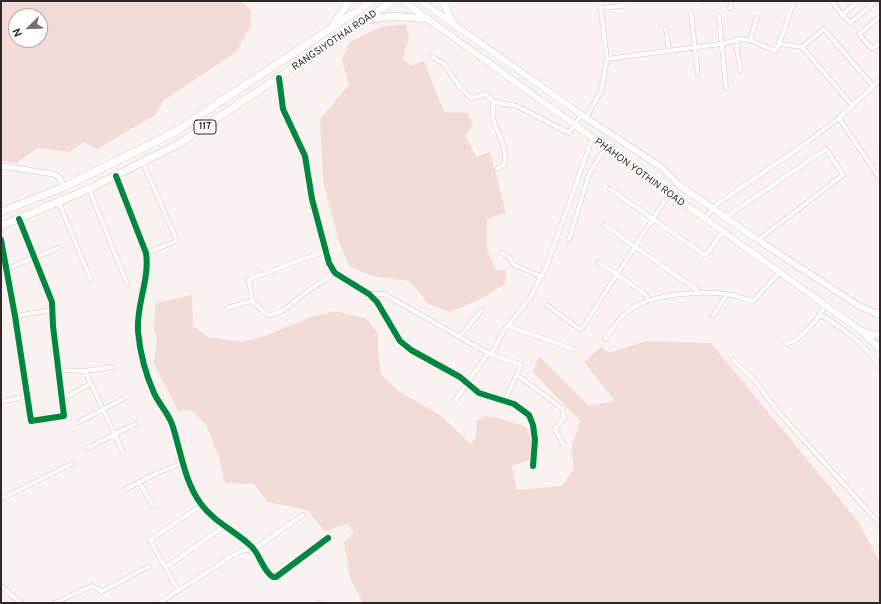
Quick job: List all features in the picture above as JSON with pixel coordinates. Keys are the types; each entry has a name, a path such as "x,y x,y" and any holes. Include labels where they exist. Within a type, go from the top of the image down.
{"main road":[{"path":"328,30 350,1"},
{"name":"RANGSIYOTHAI ROAD","path":"1,212 64,187 173,133 372,1"},
{"name":"RANGSIYOTHAI ROAD","path":"1,226 59,203 143,163 180,143 393,1"},
{"name":"PHAHON YOTHIN ROAD","path":"403,1 592,139 863,332 880,336"},
{"name":"PHAHON YOTHIN ROAD","path":"421,1 584,116 661,167 679,185 758,240 859,306 878,314"},
{"path":"442,1 453,24"},
{"path":"365,21 391,16 428,19"},
{"path":"863,332 880,349"}],"street":[{"path":"431,56 444,64 460,87 471,98 485,94 494,102 517,106 569,133 574,125 584,116 600,91 607,59 600,1"},
{"path":"601,8 621,6 624,5 626,1"},
{"path":"730,8 731,1"},
{"path":"607,59 696,48 736,40 750,40 775,51 779,44 794,1"},
{"path":"831,1 850,23 876,1"},
{"path":"842,15 859,1"},
{"path":"691,13 698,74"},
{"path":"719,16 726,88"},
{"path":"880,17 859,34 872,49 880,43"},
{"path":"750,40 757,18"},
{"path":"666,29 668,51"},
{"path":"802,47 824,29 873,86"},
{"path":"736,40 740,70"},
{"path":"779,44 802,47 852,105"},
{"path":"279,78 283,109 305,156 312,200 326,251 330,263 336,273 338,276 369,294 384,312 400,341 411,350 468,384 480,393 514,404 529,415 533,425 533,466"},
{"path":"704,219 712,208 809,141 839,118 880,80"},
{"path":"494,102 492,119 505,152 504,165 497,169"},
{"path":"839,118 880,179"},
{"path":"454,401 530,298 541,276 592,139"},
{"path":"569,240 589,174 605,148"},
{"path":"726,217 826,149 843,176 758,240"},
{"path":"143,163 177,241 146,253"},
{"path":"1,166 54,174 60,178 64,187"},
{"path":"116,176 146,253 148,266 138,329 142,363 154,393 172,422 183,463 196,496 202,505 224,527 239,535 254,548 270,575 276,577 328,538"},
{"path":"89,189 127,284"},
{"path":"610,189 705,254 711,250 722,232"},
{"path":"547,305 581,330 635,248 652,218 669,194"},
{"path":"59,203 91,280"},
{"path":"1,240 15,316 31,421 64,416 52,302 19,218"},
{"path":"604,225 697,290"},
{"path":"7,269 58,248"},
{"path":"326,251 252,278 250,280 252,301 267,315 272,315 289,307 303,294 336,273"},
{"path":"501,253 510,258 514,265 541,276"},
{"path":"600,262 645,294 649,300"},
{"path":"605,339 629,310 649,300 694,294 727,294 753,301 779,273"},
{"path":"369,294 384,294 489,354 521,365 505,401"},
{"path":"713,316 727,294"},
{"path":"227,308 252,301"},
{"path":"786,344 796,340 821,315 825,305"},
{"path":"15,316 52,310"},
{"path":"459,337 482,310"},
{"path":"821,315 842,328 857,342 880,368"},
{"path":"508,326 573,349"},
{"path":"733,360 755,381 781,415 880,524"},
{"path":"58,370 85,371 112,367"},
{"path":"85,371 123,452"},
{"path":"517,375 562,408 564,416 555,429 563,444"},
{"path":"62,399 90,384"},
{"path":"1,402 28,396"},
{"path":"80,422 123,399"},
{"path":"88,448 136,424"},
{"path":"126,489 183,463"},
{"path":"1,499 71,464"},
{"path":"139,482 153,506"},
{"path":"178,590 150,540 202,505"},
{"path":"159,603 240,551 254,548 303,515"},
{"path":"166,567 224,527"},
{"path":"54,603 92,586 101,591 104,590 149,566"},
{"path":"1,586 21,603"}],"shaded area":[{"path":"1,1 242,1 251,11 251,26 236,52 164,100 155,115 97,149 84,142 69,152 38,148 16,163 1,161"},
{"path":"406,24 409,37 403,58 410,66 424,61 444,112 468,113 473,126 465,136 477,157 490,151 506,213 487,219 487,249 496,271 507,269 505,284 483,298 450,312 428,304 410,281 372,276 349,266 338,239 323,181 320,119 349,85 342,60 350,42 380,27"},
{"path":"192,295 193,326 208,337 243,342 268,335 311,317 333,311 365,318 378,333 378,352 381,374 397,390 443,417 471,444 476,437 477,421 485,416 502,419 526,427 532,440 530,460 512,466 517,490 562,486 574,469 571,449 580,421 533,372 539,356 589,406 615,401 584,362 601,347 608,353 646,341 711,343 857,520 880,562 880,603 363,603 350,578 344,542 354,532 348,524 325,531 307,510 268,502 254,484 225,483 219,457 206,425 191,410 178,411 154,364 157,338 153,329 156,303"}],"cycle path":[{"path":"279,78 283,109 305,156 312,199 329,263 335,273 369,294 377,302 400,341 411,350 460,377 479,393 514,404 529,415 533,425 535,440 533,466"},
{"path":"116,176 146,253 147,263 145,282 138,321 143,363 154,393 172,424 187,476 195,495 207,511 219,522 252,547 264,567 273,577 276,577 328,538"},
{"path":"1,240 15,316 31,421 64,416 53,326 52,302 19,219"}]}
